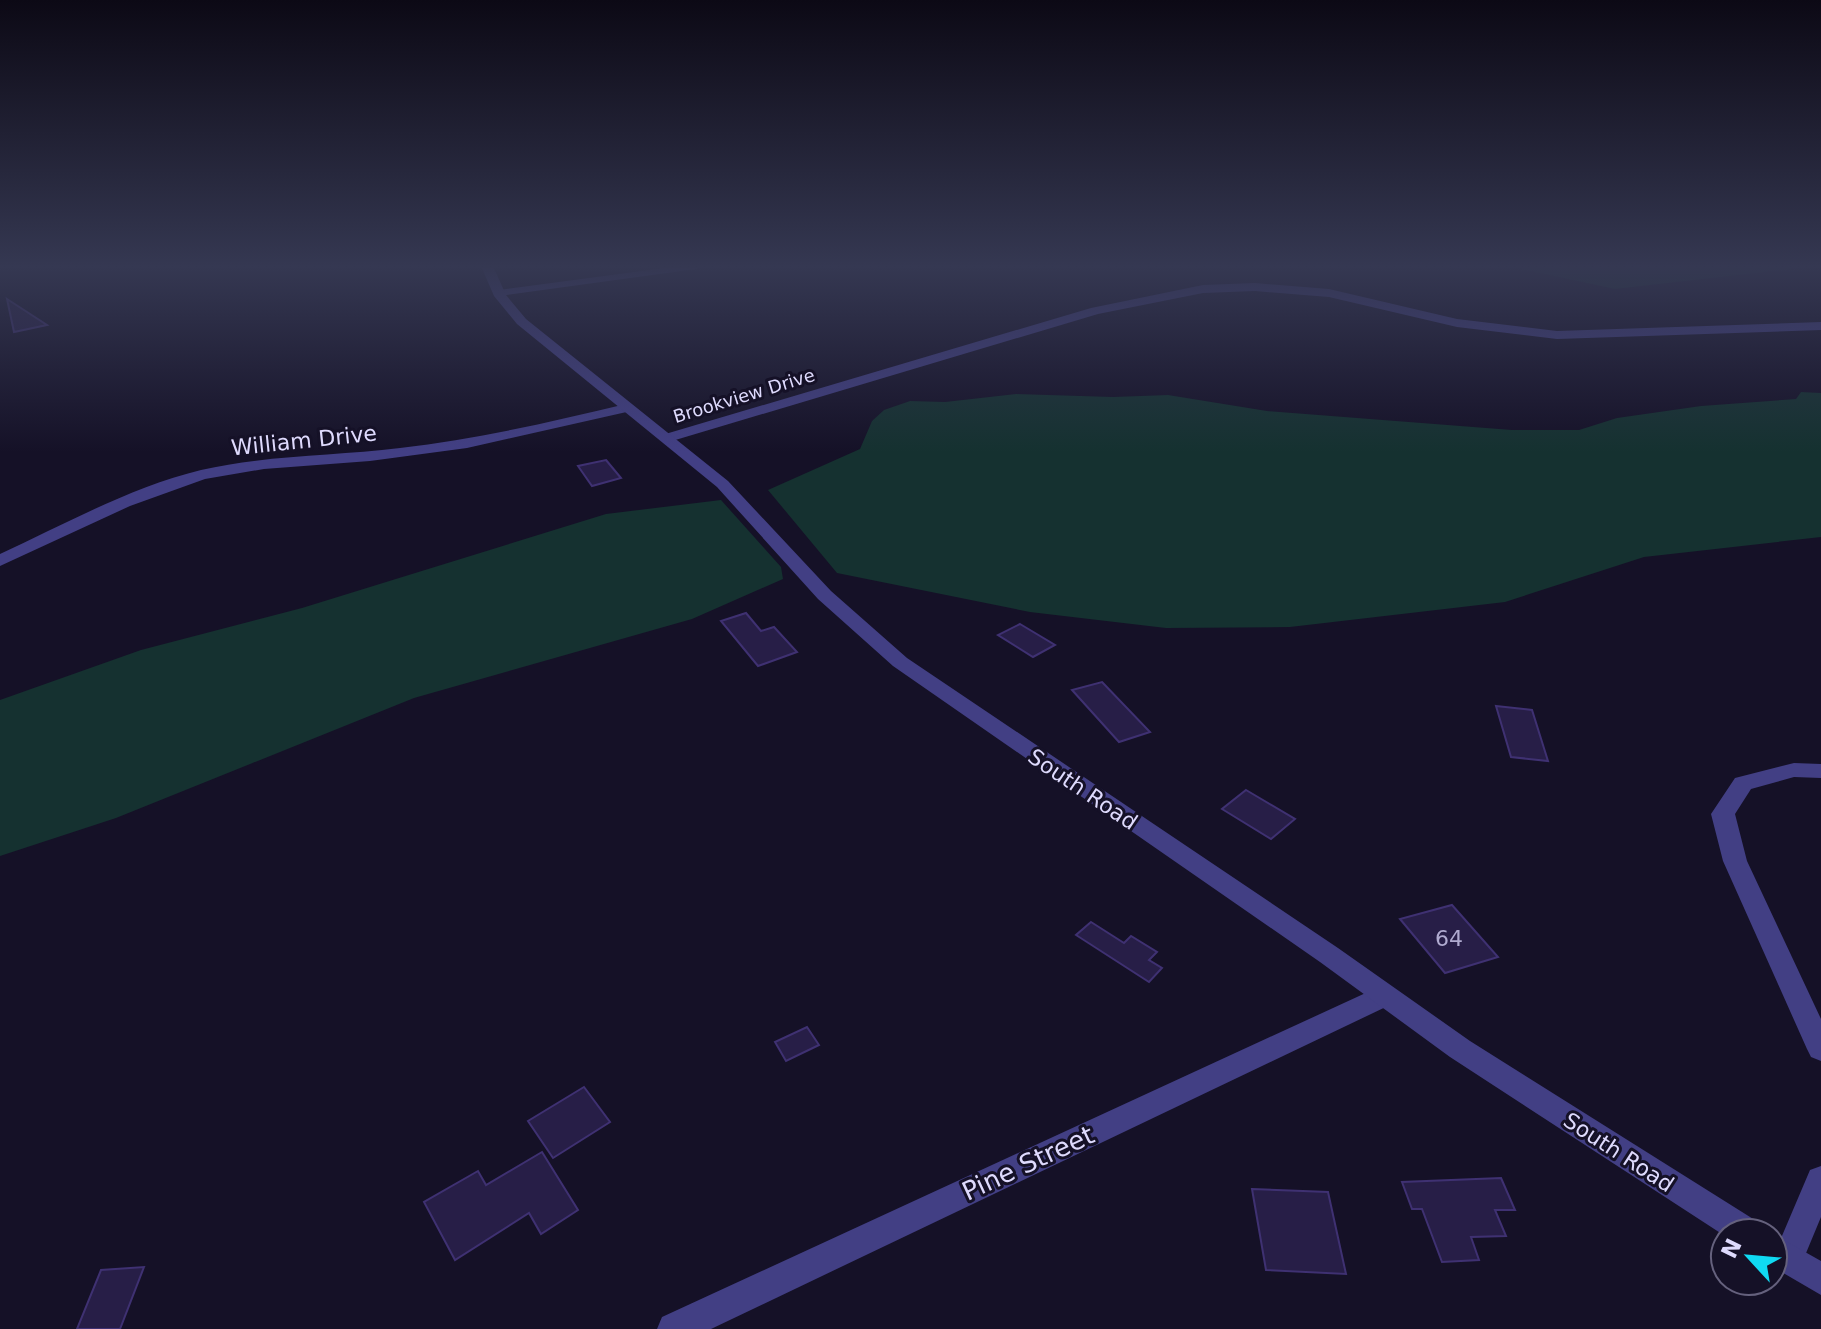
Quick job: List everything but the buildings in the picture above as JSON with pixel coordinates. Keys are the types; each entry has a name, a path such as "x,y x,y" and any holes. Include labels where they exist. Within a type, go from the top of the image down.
{"street":[{"name":"South Road","path":"530,328 741,502 812,583 851,622 900,662 1329,955 1383,996 1722,1217"},
{"name":"Brookview Drive","path":"667,438 1039,328"},
{"name":"Brookview Drive","path":"1497,328 1544,334 1596,335 1771,328"},
{"name":"William Drive","path":"0,561 146,494 201,475 261,464 368,456 464,444 531,432 626,408"},
{"path":"1821,771 1794,770 1743,783 1723,814 1735,861 1821,1049"},
{"name":"Pine Street","path":"674,1329 715,1320 1383,996"},
{"path":"1789,1239 1821,1180"},
{"path":"1789,1259 1821,1279"}],"green space":[{"path":"1801,392 1821,393 1821,537 1644,557 1505,602 1290,627 1166,628 1030,612 837,573 768,490 860,449 872,421 884,410 910,401 945,402 1016,394 1168,395 1267,411 1512,430 1579,430 1617,418 1701,406 1796,399"},
{"path":"721,500 781,567 783,579 692,619 414,698 116,818 0,856 0,700 141,650 302,608 606,514"}]}
